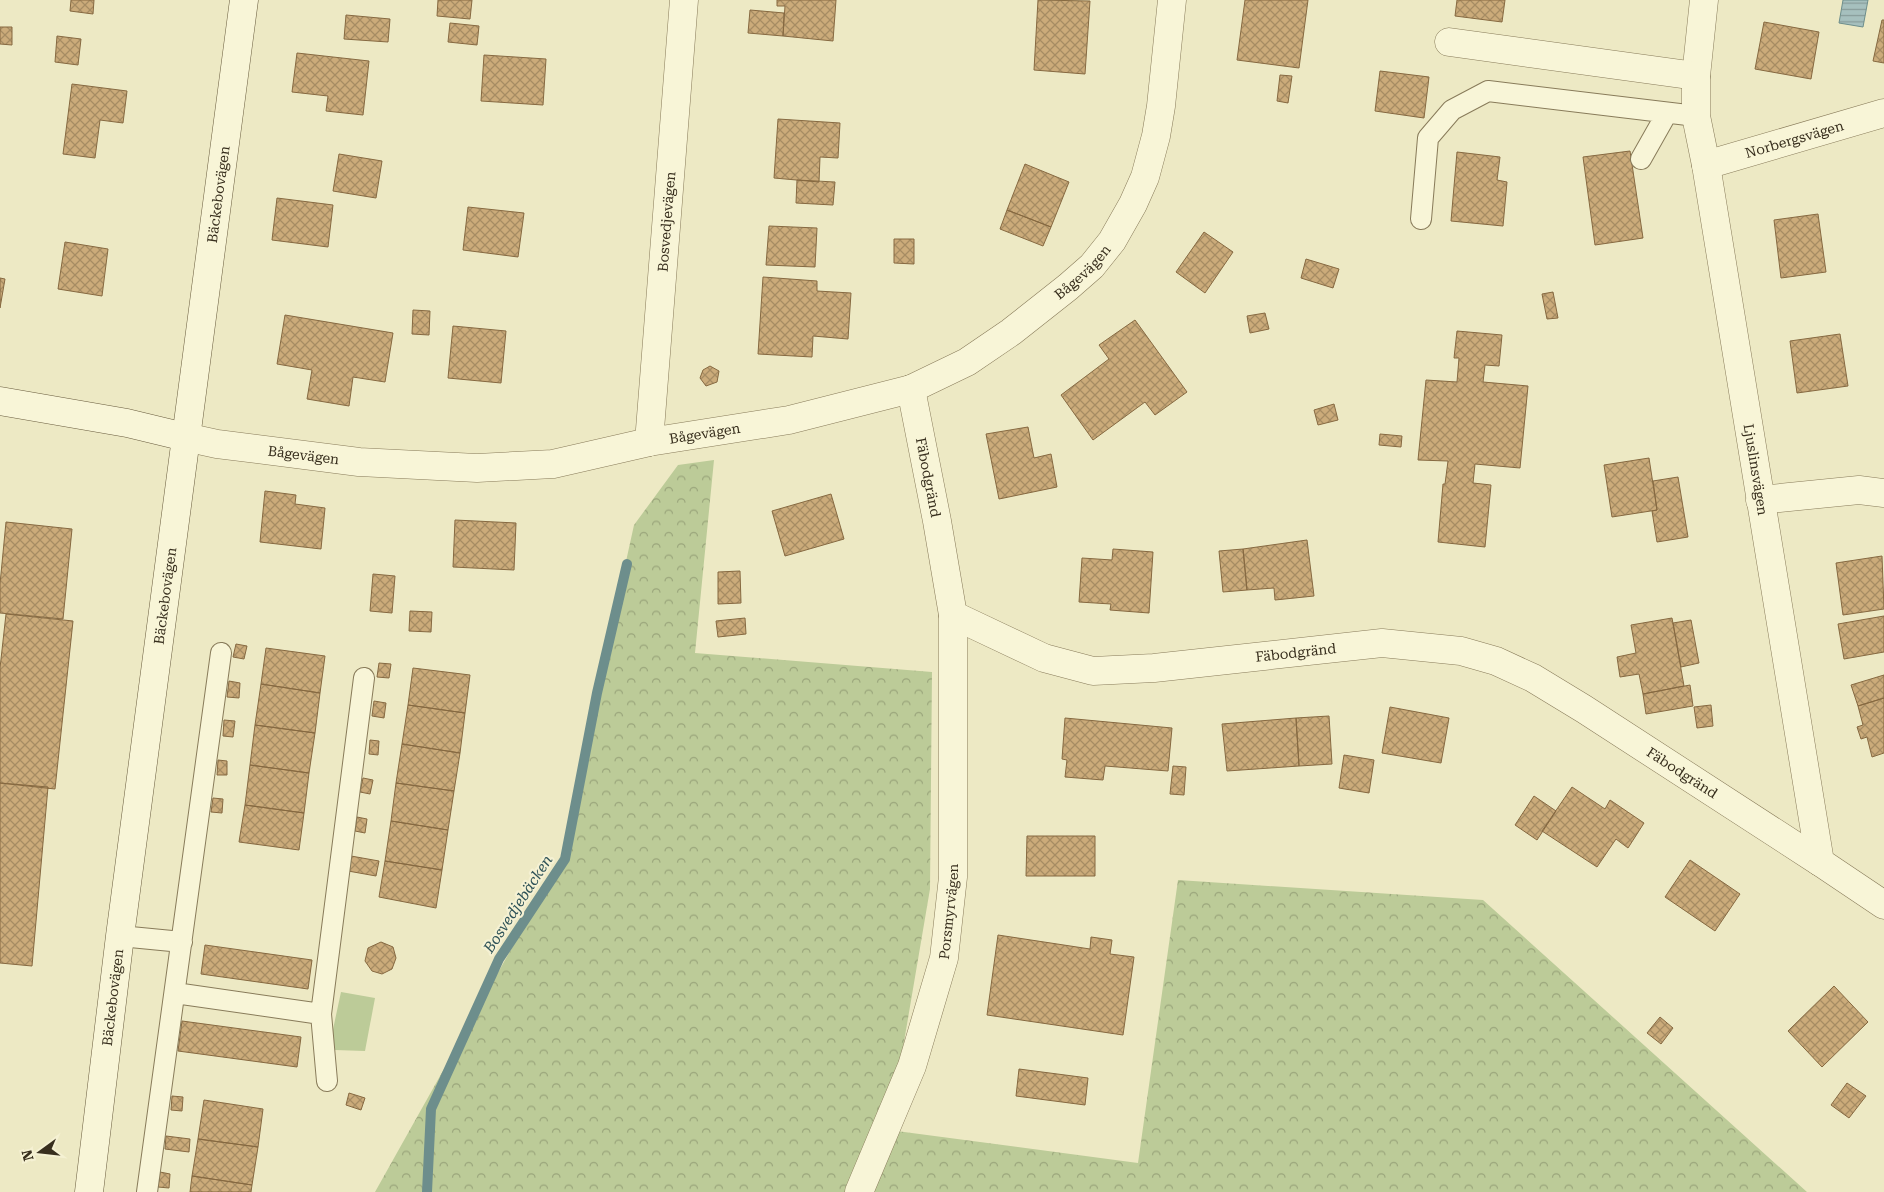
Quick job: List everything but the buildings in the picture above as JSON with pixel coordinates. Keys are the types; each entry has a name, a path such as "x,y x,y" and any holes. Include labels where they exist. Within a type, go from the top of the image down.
{"street":[{"name":"Bäckebovägen","path":"89,1192 120,936 244,0"},
{"name":"Bosvedjevägen","path":"649,442 684,0"},
{"name":"Bågevägen","path":"0,401 127,423 217,444 359,462 477,468 554,464 649,442 790,420 911,389 967,362 1012,332 1092,266 1112,241 1146,177 1161,106 1172,0"},
{"name":"Ljuslinsvägen","path":"1704,0 1696,76 1696,116 1706,165 1820,862"},
{"path":"1450,42 1696,76"},
{"name":"Norbergsvägen","path":"1706,165 1884,113"},
{"name":"Fäbodgränd","path":"911,389 954,615 1044,658 1094,671 1154,668 1382,644 1461,652 1496,661 1533,678 1584,709 1820,862"},
{"path":"1760,500 1859,490 1884,493"},
{"name":"Porsmyrvägen","path":"858,1192 912,1066 944,958 953,877 954,615"},
{"path":"1820,862 1884,905"}],"lane":[{"path":"1421,219 1428,138 1452,110 1488,91 1696,116"},
{"path":"1641,159 1667,113"},
{"path":"147,1192 222,653"},
{"path":"327,1082 321,1014 364,678"},
{"path":"120,936 182,942"},
{"path":"175,993 321,1014"}],"green space":[{"path":"714,460 695,653 932,672 930,889 889,1130 1138,1163 1178,880 1483,900 1807,1192 375,1192 560,862 634,525 678,465"},
{"path":"341,992 375,998 365,1051 335,1050 332,1034"}],"water":[{"path":"1843,0 1868,0 1863,27 1839,23"}],"waterway":[{"name":"Bosvedjebäcken","path":"427,1192 431,1109 499,959 565,859 597,693 627,564"}]}
